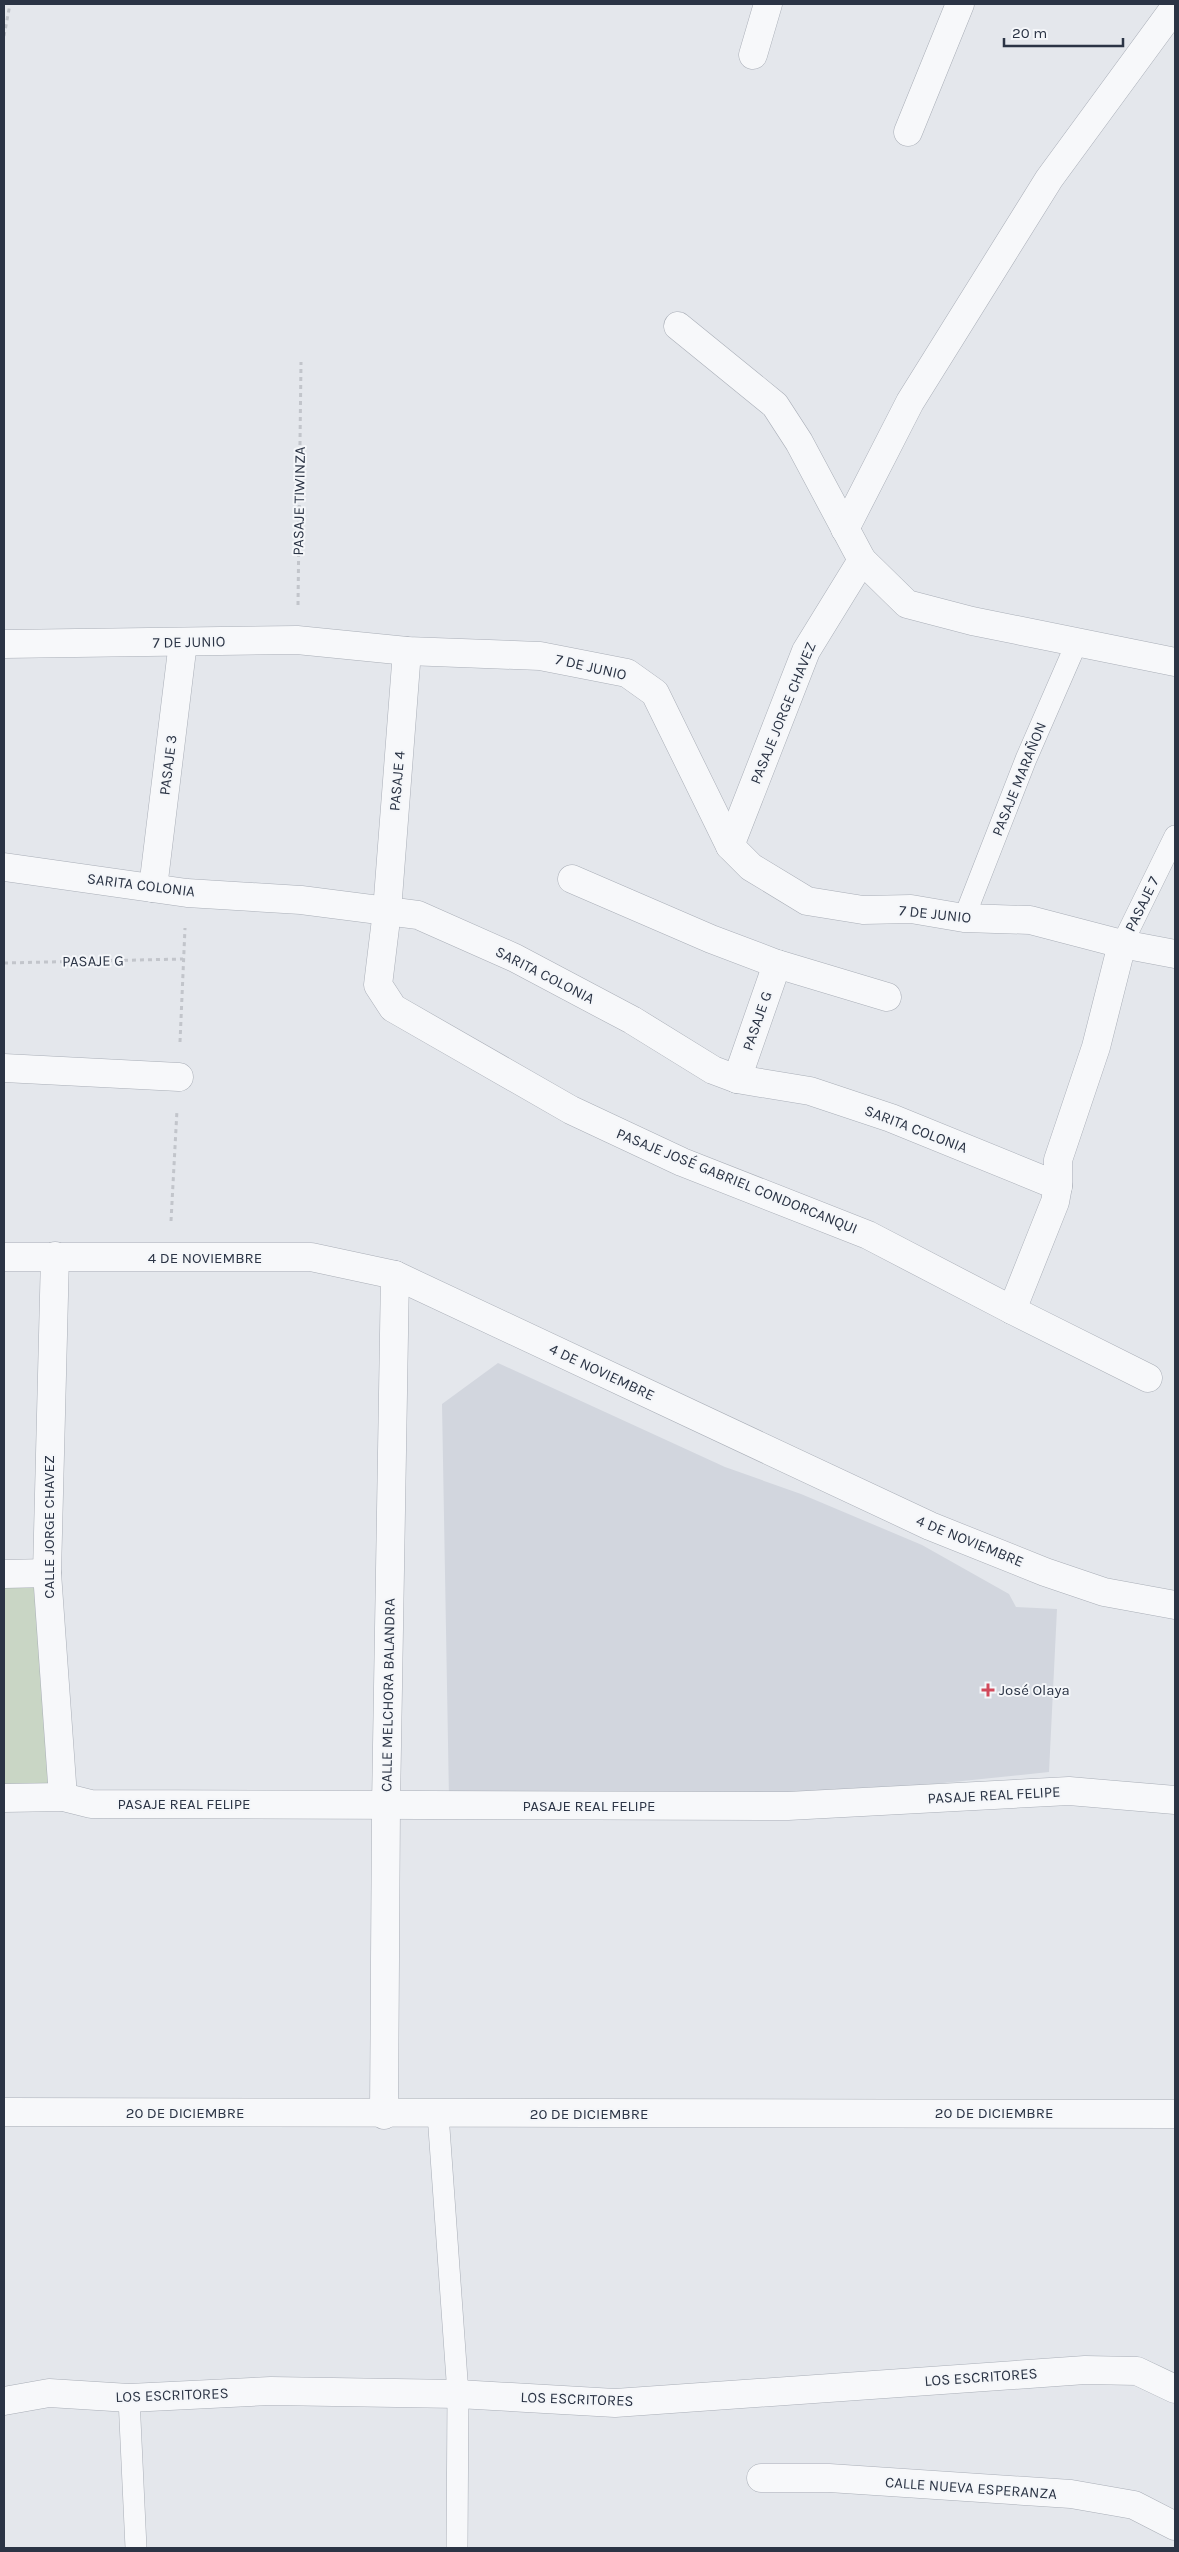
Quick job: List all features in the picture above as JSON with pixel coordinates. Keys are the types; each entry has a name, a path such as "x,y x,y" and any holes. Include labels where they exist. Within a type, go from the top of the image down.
{"street":[{"path":"753,55 768,4"},
{"path":"908,132 960,4"},
{"path":"846,529 910,402 1049,178 1175,7"},
{"path":"678,326 775,405 799,442 862,560 908,604 972,621 1175,662"},
{"name":"PASAJE JORGE CHAVEZ","path":"730,846 806,651 862,560"},
{"name":"7 DE JUNIO","path":"4,644 297,640 407,650 540,656 627,672 655,692 730,846 751,867 807,901 863,910 910,909 964,918 1030,920 1122,944 1175,954"},
{"name":"PASAJE 3","path":"153,888 182,642"},
{"name":"PASAJE 4","path":"387,911 407,650"},
{"name":"SARITA COLONIA","path":"4,867 187,892 301,900 418,915 515,958 632,1020 713,1070 737,1079 810,1091 891,1118 1058,1186"},
{"path":"572,879 711,939 777,964 887,997"},
{"name":"PASAJE JOSÉ GABRIEL CONDORCANQUI","path":"387,911 378,985 393,1008 571,1110 682,1162 868,1235 1148,1378"},
{"path":"1012,1310 1055,1202 1058,1186 1058,1160 1096,1047 1122,944"},
{"name":"PASAJE G","path":"737,1079 777,964"},
{"path":"4,1068 180,1076"},
{"name":"CALLE JORGE CHAVEZ","path":"55,1256 46,1573 62,1796"},
{"name":"4 DE NOVIEMBRE","path":"4,1257 311,1257 395,1276 930,1526 1045,1572 1104,1592 1175,1605"},
{"name":"CALLE MELCHORA BALANDRA","path":"384,2115 386,1805 395,1276"},
{"path":"4,1574 46,1573"},
{"name":"PASAJE REAL FELIPE","path":"4,1798 62,1796 91,1804 788,1806 1069,1791 1175,1800"},
{"name":"20 DE DICIEMBRE","path":"4,2112 384,2115 866,2112 1175,2114"},
{"name":"LOS ESCRITORES","path":"4,2401 49,2393 128,2398 271,2392 458,2394 615,2403 1085,2370 1137,2371 1175,2389"},
{"name":"CALLE NUEVA ESPERANZA","path":"761,2478 829,2478 1071,2494 1134,2505 1175,2526"}],"lane":[{"name":"PASAJE MARAÑON","path":"964,918 1026,759 1077,642"},
{"name":"PASAJE 7","path":"1122,944 1175,836"},
{"path":"438,2114 458,2394 458,2548"},
{"path":"128,2398 136,2548"}],"path":[{"path":"4,36 10,4"},
{"name":"PASAJE TIWINZA","path":"297,640 301,362"},
{"name":"PASAJE G","path":"4,963 183,959"}],"shaded area":[{"path":"498,1363 725,1467 801,1494 922,1545 1009,1594 1016,1607 1057,1609 1049,1772 924,1785 809,1792 449,1799 442,1404"}],"green space":[{"path":"35,1585 49,1785 4,1787 4,1586"}],"place":[{"name":"José Olaya","path":"988,1690"}]}
